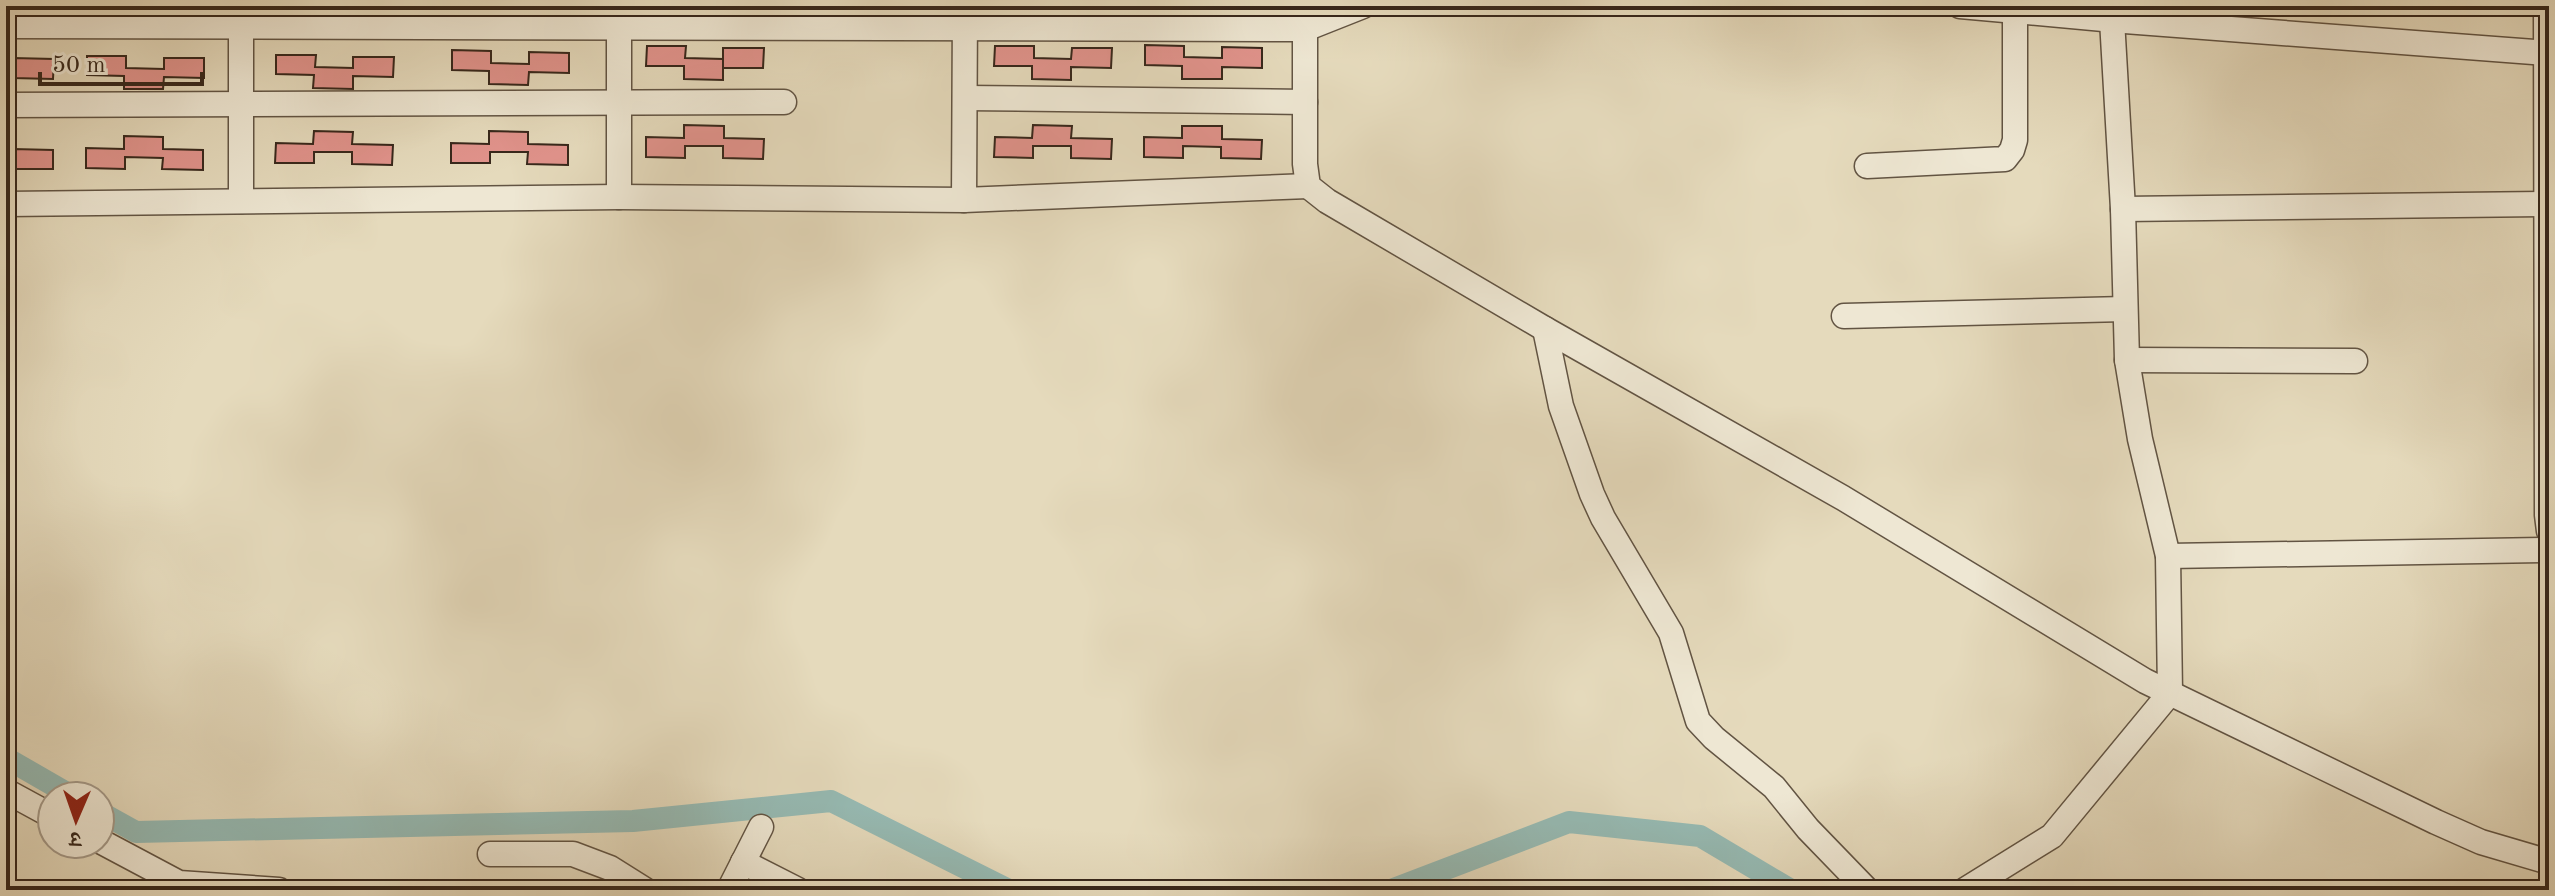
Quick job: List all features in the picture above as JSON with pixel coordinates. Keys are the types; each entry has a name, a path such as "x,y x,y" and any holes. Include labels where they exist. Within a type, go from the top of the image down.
{"street":[{"path":"6,26 241,16 1305,17 1363,6"},
{"path":"1960,6 2120,16 2547,53"},
{"path":"2547,7 2549,531"},
{"path":"1867,166 2005,159 2015,140 2015,11"},
{"path":"241,16 241,201"},
{"path":"619,16 619,197"},
{"path":"1965,890 2052,836 2170,693 2168,556 2140,439 2127,360 2120,16"},
{"path":"964,200 965,17"},
{"path":"1305,17 1305,164 1308,186"},
{"path":"965,98 1305,102"},
{"path":"6,105 784,102"},
{"path":"6,204 619,197 964,200 1308,186 1350,217 1843,498 2145,681 2436,822 2481,842 2549,862"},
{"path":"2123,209 2546,204"},
{"path":"1844,316 2125,309"},
{"path":"1545,329 1561,406 1592,494 1671,633 1698,721 1774,787 1808,829 1867,890"},
{"path":"2127,360 2355,361"},
{"path":"2168,556 2549,550"},
{"path":"6,791 36,807"},
{"path":"729,890 761,827"},
{"path":"116,850 177,886 273,889"},
{"path":"490,854 573,854 610,868 645,890"},
{"path":"743,862 798,890"}],"building":[{"path":"1145,45 1184,46 1184,57 1222,58 1222,47 1262,48 1262,68 1222,67 1222,79 1182,79 1182,66 1145,65"},
{"path":"647,46 686,46 685,58 723,59 723,80 684,79 684,66 646,66"},
{"path":"995,46 1034,46 1034,58 1071,59 1072,48 1112,48 1111,68 1071,67 1071,80 1032,79 1032,66 994,66"},
{"path":"723,48 764,48 763,68 723,68"},
{"path":"452,50 491,51 491,63 529,64 529,52 569,53 569,73 529,72 528,85 489,84 489,71 452,70"},
{"path":"276,55 316,55 315,67 353,68 353,57 394,57 393,77 353,76 353,89 313,88 314,75 276,74"},
{"path":"87,56 126,56 126,68 164,69 164,58 204,58 204,78 164,77 163,89 124,89 124,76 87,75"},
{"path":"13,58 54,59 53,79 13,78"},
{"path":"684,125 724,126 724,138 764,139 763,159 723,158 723,146 685,146 685,158 646,157 646,137 684,138"},
{"path":"1033,125 1072,126 1071,138 1112,139 1111,159 1071,158 1071,146 1033,146 1033,158 994,157 995,137 1032,138"},
{"path":"1182,126 1222,126 1222,139 1262,140 1261,159 1221,158 1221,147 1183,146 1183,158 1144,157 1144,137 1182,138"},
{"path":"314,131 353,132 352,144 393,145 392,165 352,164 352,152 314,152 314,163 275,163 276,143 313,144"},
{"path":"489,131 528,132 528,144 568,145 568,165 527,164 528,152 490,152 490,163 451,163 451,143 489,144"},
{"path":"124,136 163,137 163,149 203,150 203,170 162,169 163,158 125,157 125,169 86,168 86,148 124,149"},
{"path":"13,149 53,150 53,169 13,169"}],"waterway":[{"path":"6,758 44,780"},
{"path":"116,821 136,832 633,821 831,801 1009,890"},
{"path":"1391,890 1569,822 1700,836 1791,890"}]}
